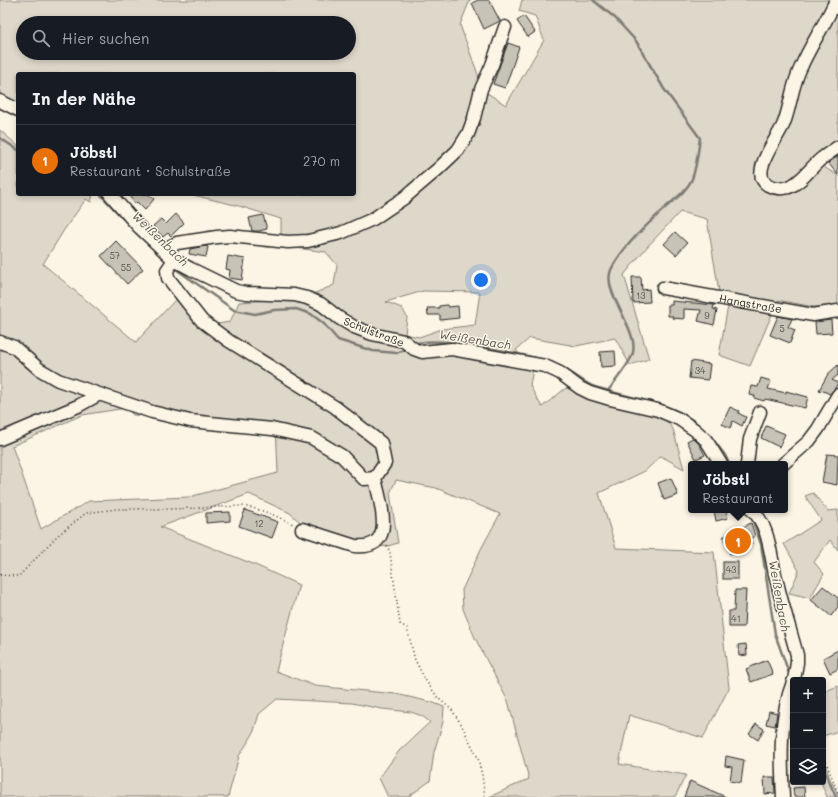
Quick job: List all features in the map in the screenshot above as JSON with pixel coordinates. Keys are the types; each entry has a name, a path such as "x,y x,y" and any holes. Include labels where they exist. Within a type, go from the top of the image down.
{"street":[{"path":"836,0 800,68 792,90 785,122 761,168 762,177 766,183 772,187 789,187 802,179 821,159 838,146"},
{"path":"302,529 355,546 370,546 376,542 382,534 383,521 375,478 385,463 381,443 334,407 229,342 202,321 168,278 171,246 177,243 230,236 288,242 308,241 341,232 373,219 404,198 438,170 458,150 468,134 474,118 481,89 492,65 505,27"},
{"path":"0,101 16,109"},
{"path":"112,196 170,261"},
{"name":"Schulstraße","path":"170,261 191,269 236,291 246,293 294,295 307,298 321,304 354,327 372,334 404,341 414,349 422,352 452,350 545,366 560,373 580,388 590,393 658,410 679,419 706,440 718,461"},
{"name":"Hangstraße","path":"663,288 813,315 838,311"},
{"path":"0,342 14,347 39,369 58,380 98,395 152,412 190,421 272,429 312,438 342,456 364,479 375,478"},
{"path":"0,438 78,406 98,395"},
{"path":"786,461 809,441 818,429 838,395"},
{"path":"747,461 750,439 760,412"},
{"path":"755,513 761,521 766,533 776,578 797,655 794,677"},
{"path":"783,797 782,761 784,716 790,691"}],"path":[{"path":"0,575 19,576 58,536 86,513 118,509 171,509 241,506 251,507 274,515 302,529"},
{"path":"382,534 390,553 400,624 407,628 415,660 426,681 438,698 452,710 468,738 482,774 485,797"},
{"path":"826,762 838,793"}],"shaded area":[{"path":"0,0 470,0 460,25 484,91 506,105 544,40 535,16 519,11 522,0 838,0 838,143 815,161 838,176 838,305 814,307 778,300 750,366 719,355 728,306 721,304 707,219 680,212 646,248 624,275 649,359 630,365 615,338 576,346 530,338 516,350 533,369 530,386 542,407 566,388 665,419 673,429 684,469 661,456 645,471 599,493 616,548 714,552 729,688 703,738 629,715 619,764 686,775 675,797 489,797 529,779 508,701 475,638 463,609 462,590 482,547 500,514 436,488 396,480 390,493 398,543 388,546 361,549 312,533 290,513 249,494 160,527 253,564 299,585 276,671 315,686 396,694 431,702 444,707 443,722 434,752 430,781 408,797 388,797 379,778 399,751 430,722 422,716 411,712 382,709 352,703 277,699 259,714 253,734 239,756 228,797 0,797 0,130 16,144 16,196 92,196 91,202 86,199 64,230 43,264 136,342 176,299 194,314 217,324 230,322 239,302 270,300 313,294 334,285 337,265 326,252 281,246 281,219 239,206 197,196 356,196 356,72 16,72 16,114 0,105","holes":["423,291 480,292 475,325 442,329 419,337 405,334 407,317 402,308 386,302","126,408 133,415 276,424 278,473 189,497 89,501 41,529 12,446 82,415"]},
{"path":"813,493 828,511 838,510 838,550 830,540 814,562 824,574 810,598 789,593 799,571 784,544 821,520 805,496"},
{"path":"838,686 838,731 826,735 826,713 826,691"},
{"path":"826,767 830,779 838,794 838,797 827,797 822,785 826,785"}],"building":[{"path":"478,0 489,0 500,21 484,29 472,3"},
{"path":"524,16 535,32 528,37 517,21"},
{"path":"508,43 519,47 505,88 493,84"},
{"path":"838,156 838,175 828,163"},
{"path":"129,196 150,196 154,199 145,210 137,202 135,204"},
{"path":"176,214 184,223 171,236 168,233 163,237 153,226 161,219 166,224"},
{"path":"263,215 267,229 252,231 249,218"},
{"path":"675,232 687,243 676,255 664,244"},
{"path":"116,241 143,269 127,284 101,256"},
{"path":"205,246 208,247 206,257 189,254 190,249"},
{"path":"228,256 245,259 242,280 229,278 230,270 226,269"},
{"path":"632,277 641,277 642,290 649,289 650,302 633,303"},
{"path":"672,301 714,305 713,309 717,310 714,325 698,321 701,310 684,309 684,319 672,318 673,316 668,316 668,305 672,305"},
{"path":"447,305 448,307 458,306 459,318 440,320 440,315 428,315 427,308 439,308 439,306"},
{"path":"778,316 792,319 788,327 795,330 790,343 770,335"},
{"path":"831,320 832,333 816,334 815,322"},
{"path":"615,351 616,366 601,367 600,352"},
{"path":"691,361 710,364 708,380 689,378"},
{"path":"838,365 838,375 832,380 838,383 835,388 830,394 819,390 828,374"},
{"path":"761,378 771,381 768,389 786,393 786,391 808,397 805,408 765,399 764,401 754,398 755,396 749,395 751,386 758,387"},
{"path":"730,407 739,411 738,413 746,417 742,426 733,421 730,428 722,424"},
{"path":"766,426 785,434 779,447 761,438"},
{"path":"693,438 699,444 705,455 696,459 687,441"},
{"path":"827,454 838,455 837,485 822,482"},
{"path":"671,478 678,495 664,500 658,483"},
{"path":"245,510 278,522 272,538 239,526"},
{"path":"230,512 230,521 206,523 206,513"},
{"path":"715,513 727,513 728,518 716,521"},
{"path":"751,523 755,536 750,539 752,544 730,554 723,537"},
{"path":"723,562 738,562 738,579 723,579"},
{"path":"823,586 838,598 838,607 831,616 811,600"},
{"path":"735,590 746,590 744,627 729,627 729,611 734,611"},
{"path":"746,644 747,655 739,656 738,645"},
{"path":"838,650 838,669 830,673 823,658"},
{"path":"767,660 773,674 751,682 746,669"},
{"path":"769,711 777,713 775,726 766,724"},
{"path":"756,724 764,729 758,740 749,734"},
{"path":"726,756 744,760 741,783 730,781 732,767 725,766"},
{"path":"764,777 774,777 775,793 765,794"},
{"path":"690,781 726,797 684,797"},
{"path":"804,787 805,797 794,797 793,788"}],"waterway":[{"path":"593,0 615,18 636,41 664,89 700,138 695,169 690,184 635,237 621,253 611,270 609,279 611,290 632,336 634,346 630,360 608,391"},
{"name":"Weißenbach","path":"0,138 16,149"},
{"name":"Weißenbach","path":"102,196 130,226"},
{"name":"Weißenbach","path":"173,267 234,310 255,314 274,310 296,309 311,314 323,323 338,340 373,351 397,353 407,348"},
{"name":"Weißenbach","path":"415,344 425,342 457,343 495,349 540,359"},
{"name":"Weißenbach","path":"547,361 559,365 592,386 672,409 695,422 706,432"},
{"name":"Weißenbach","path":"711,437 725,455 728,461"},
{"name":"Weißenbach","path":"751,516 761,544 775,634 790,676"},
{"name":"Weißenbach","path":"826,775 836,797"}],"place":[{"name":"Jöbstl","path":"738,541"}]}
